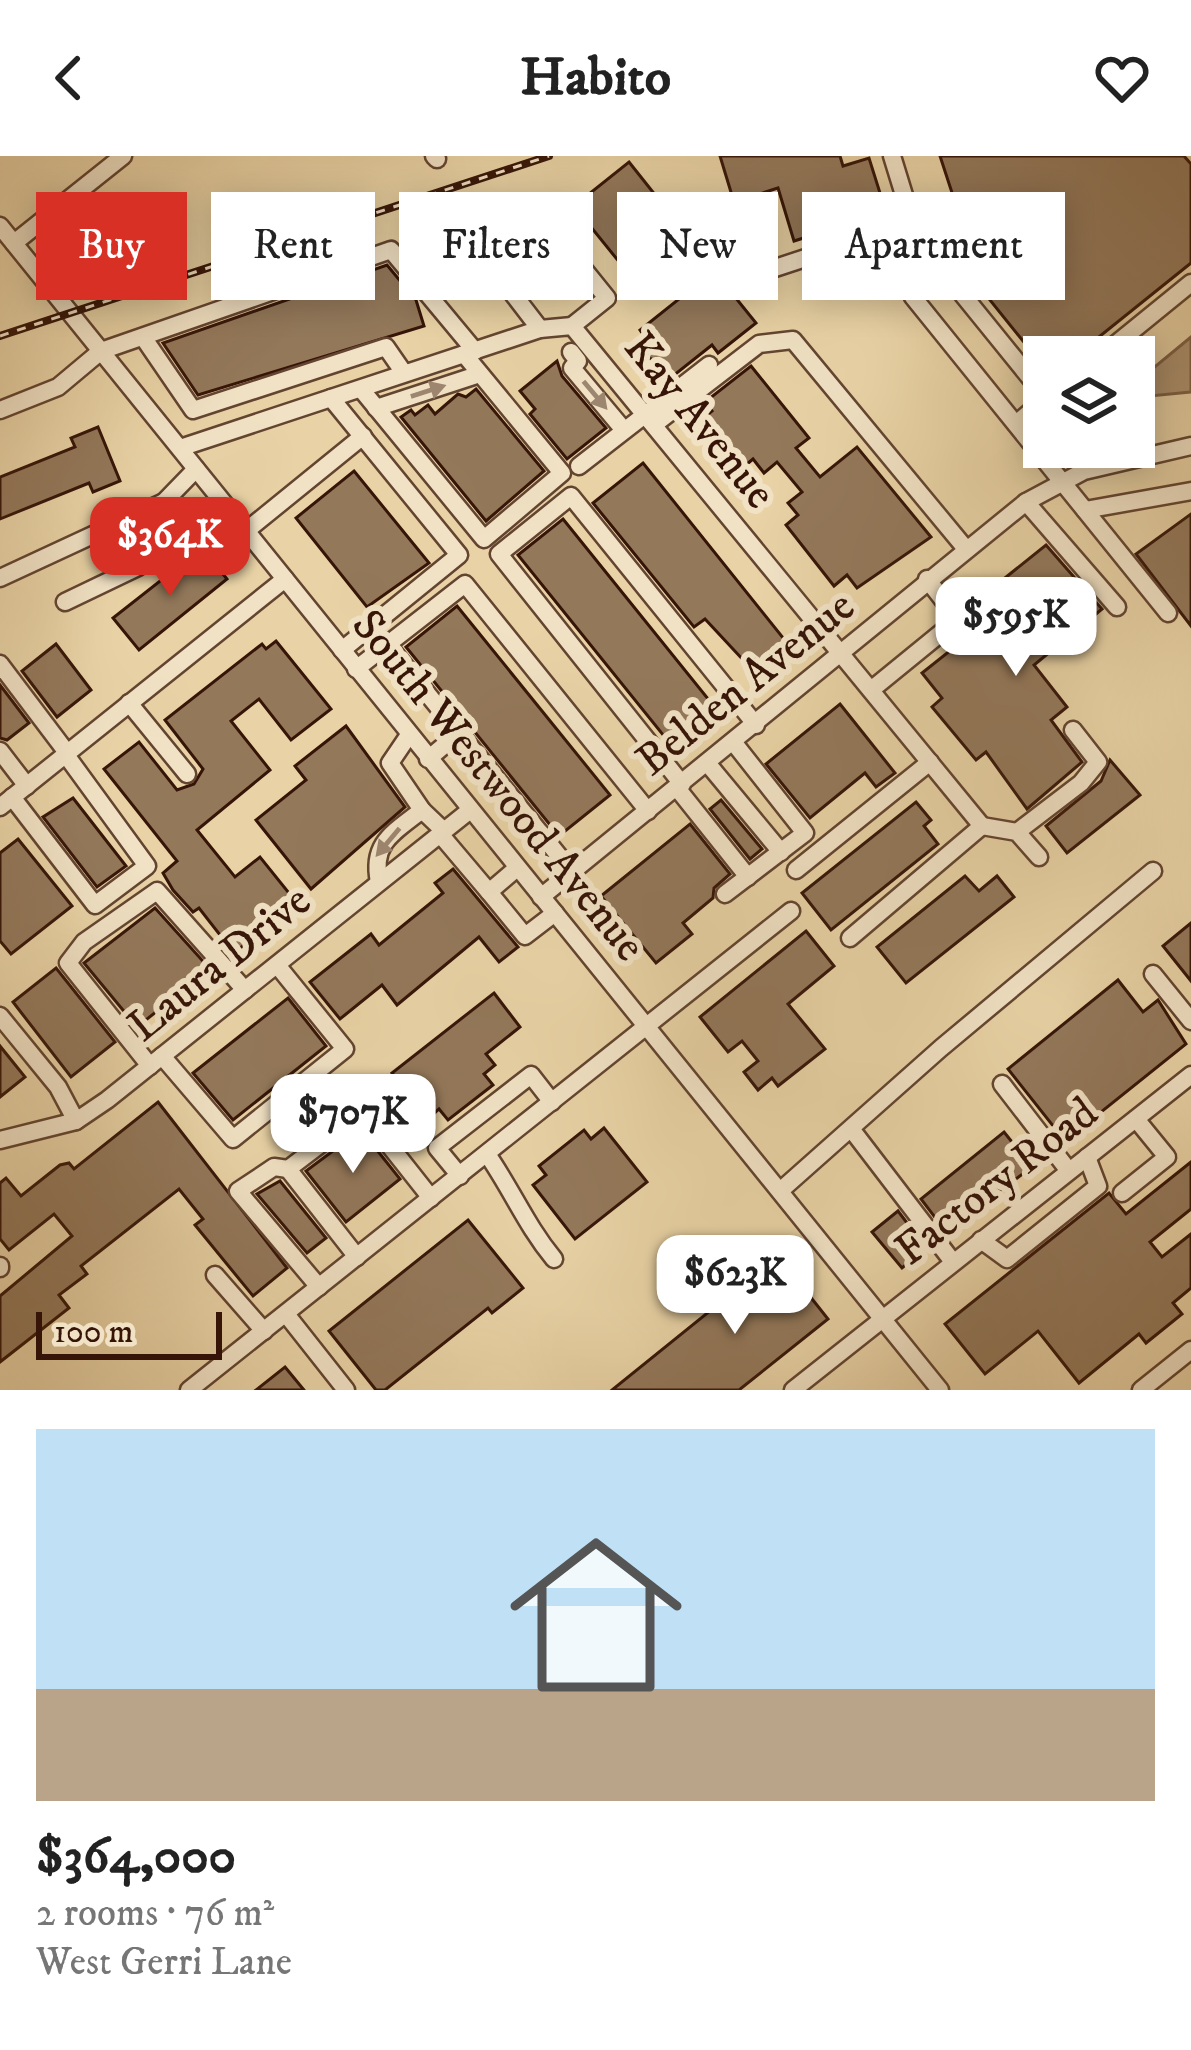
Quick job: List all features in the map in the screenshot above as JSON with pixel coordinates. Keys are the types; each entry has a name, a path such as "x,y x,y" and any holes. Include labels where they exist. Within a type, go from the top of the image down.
{"street":[{"path":"5,236 123,156"},
{"path":"892,156 903,192"},
{"name":"South Westwood Avenue","path":"5,236 940,1390"},
{"path":"0,410 58,387 101,351 391,250 470,352 480,374 562,473 484,539 361,389"},
{"path":"572,326 607,298 593,281"},
{"path":"1126,336 1191,283"},
{"path":"518,300 540,329"},
{"path":"915,300 1168,614"},
{"path":"966,300 1023,372"},
{"name":"Kay Avenue","path":"180,448 540,329 572,326 982,826"},
{"path":"143,337 193,410"},
{"path":"579,466 623,429 651,420 759,344 793,340 966,548"},
{"path":"590,344 574,356 572,368 623,429"},
{"path":"163,428 193,410 386,346 404,373"},
{"path":"651,420 709,365"},
{"path":"376,408 480,374"},
{"path":"331,398 459,555 342,650"},
{"path":"1016,424 1023,418"},
{"path":"246,531 363,436"},
{"name":"Belden Avenue","path":"541,896 1026,502 1061,480 1107,464 1191,446"},
{"path":"0,578 164,502 196,469"},
{"path":"1085,510 1191,491"},
{"path":"748,877 499,554 571,496 756,725"},
{"path":"65,602 138,567 183,528 164,502"},
{"path":"1026,502 1117,607"},
{"path":"13,796 285,579"},
{"path":"871,690 958,619 927,579"},
{"path":"356,669 465,584 648,811"},
{"path":"387,644 572,872"},
{"path":"0,664 147,866 95,905 13,796 0,751"},
{"path":"129,704 187,774"},
{"path":"1017,832 1081,783 1097,762 1073,730"},
{"path":"428,759 460,732"},
{"path":"409,735 390,763 488,892 525,936 555,914"},
{"path":"725,893 806,832 734,743"},
{"path":"796,870 930,762"},
{"path":"708,764 781,852"},
{"path":"380,882 374,860 380,844 422,810"},
{"name":"Laura Drive","path":"0,1140 76,1121 469,811"},
{"path":"850,938 982,826 1017,832 1039,856"},
{"path":"488,892 518,868"},
{"path":"780,1191 941,1048 1153,872"},
{"path":"244,990 157,891 84,942 68,963 233,1139 345,1049 277,965"},
{"path":"189,1390 791,911"},
{"path":"1154,974 1191,1021"},
{"path":"0,1016 58,1087 76,1121"},
{"path":"460,1176 437,1148 531,1075 552,1102"},
{"name":"Factory Road","path":"793,1390 1191,1076"},
{"path":"1003,1084 1069,1171"},
{"path":"289,1169 363,1112 431,1198"},
{"path":"1122,1193 1167,1157 1136,1118"},
{"path":"852,1130 953,1262"},
{"path":"487,1154 516,1196 519,1216 554,1259"},
{"path":"981,1240 1007,1259 1098,1186 1087,1157"},
{"path":"320,1287 238,1191 274,1167 289,1169 357,1257"},
{"path":"215,1275 264,1331"},
{"path":"286,1314 346,1390"},
{"path":"1141,1390 1191,1350"}],"shaded area":[{"path":"1191,337 1191,392 1155,396 1155,367"}],"building":[{"path":"720,156 840,156 843,166 869,158 880,192 802,192 802,238 794,241 778,188 731,192"},
{"path":"940,156 1184,156 1191,164 1191,263 1100,336 1023,336 1023,341 990,300 1065,300 1065,192 952,192"},
{"path":"629,162 653,192 617,192 617,259 593,230 592,192"},
{"path":"387,265 399,279 399,300 416,300 424,326 198,395 163,343 286,300 375,300 375,269"},
{"path":"678,300 737,300 756,323 718,353 712,345 668,380 637,342 644,336 640,330"},
{"path":"557,361 562,376 606,428 567,459 530,414 535,409 520,391"},
{"path":"751,366 809,438 796,448 820,477 857,447 931,537 857,588 847,575 834,586 786,525 798,515 788,503 802,492 777,462 764,473 753,459 740,470 700,421 712,411 705,402"},
{"path":"476,389 544,471 486,521 401,417 411,410 415,415 428,405 435,414 458,394 466,397"},
{"path":"98,427 120,481 93,492 89,483 0,519 0,477 75,447 71,438"},
{"path":"643,463 792,649 759,677 705,619 694,627 593,503"},
{"path":"354,471 429,563 367,607 296,518"},
{"path":"1191,514 1191,626 1136,554"},
{"path":"563,519 717,710 672,746 518,555"},
{"path":"1046,545 1102,609 1034,665 1067,707 1051,720 1082,762 1027,809 986,752 976,760 932,707 942,698 922,673 981,626 992,640 1016,621 990,590"},
{"path":"202,548 227,579 139,650 113,618"},
{"path":"457,606 610,795 559,836 406,647"},
{"path":"276,641 331,709 291,740 259,699 231,721 270,770 197,830 235,877 260,857 297,903 234,953 199,908 193,912 173,890 163,873 177,861 104,769 139,742 177,790 194,784 203,769 165,720 262,644 266,649"},
{"path":"56,644 91,690 57,717 22,671"},
{"path":"0,685 29,723 7,740 0,738"},
{"path":"840,704 895,773 876,787 865,773 810,818 766,764"},
{"path":"346,726 405,807 311,889 256,820 306,780 295,766"},
{"path":"1110,760 1140,795 1067,853 1046,826 1101,781"},
{"path":"73,798 126,866 97,887 43,817"},
{"path":"721,800 762,849 750,859 710,809"},
{"path":"916,802 931,820 924,826 938,844 831,930 802,893"},
{"path":"690,824 730,874 714,888 713,898 683,923 692,934 656,963 601,896"},
{"path":"18,839 72,906 11,954 0,941 0,853"},
{"path":"453,869 518,947 499,962 479,937 397,1005 382,985 340,1019 310,982 371,934 379,945 443,893 435,883"},
{"path":"965,876 979,891 997,876 1014,897 906,983 877,947"},
{"path":"155,908 210,969 137,1027 84,963"},
{"path":"1191,923 1191,981 1163,946"},
{"path":"806,931 834,966 788,1004 825,1049 778,1086 772,1078 758,1090 744,1072 758,1061 742,1041 728,1052 700,1017"},
{"path":"56,968 115,1042 71,1077 13,1002"},
{"path":"1118,980 1143,1012 1158,1000 1186,1044 1065,1141 1008,1069"},
{"path":"494,993 520,1027 486,1054 495,1065 484,1074 493,1085 448,1120 439,1109 428,1119 392,1073"},
{"path":"288,998 326,1046 233,1120 193,1073"},
{"path":"0,1046 25,1077 0,1097"},
{"path":"158,1102 287,1268 253,1296 195,1225 203,1219 179,1189 81,1266 87,1274 59,1295 69,1308 0,1362 0,1296 72,1236 54,1214 9,1250 0,1239 0,1183 6,1178 21,1196 60,1165 69,1163 74,1169"},
{"path":"604,1128 647,1182 575,1239 533,1185 546,1175 539,1166 584,1130 591,1139"},
{"path":"361,1130 400,1179 346,1222 306,1171"},
{"path":"1004,1132 1032,1167 1001,1190 994,1182 940,1224 921,1199"},
{"path":"1191,1162 1191,1209 1150,1242 1162,1257 1191,1234 1191,1288 1173,1303 1182,1314 1146,1343 1139,1334 1079,1383 1038,1331 985,1374 945,1324 1109,1193 1126,1214"},
{"path":"280,1181 326,1238 307,1253 257,1194"},
{"path":"898,1211 926,1248 902,1268 872,1232"},
{"path":"468,1220 523,1288 492,1313 488,1308 385,1390 376,1390 329,1331"},
{"path":"778,1256 828,1319 739,1390 612,1390"},
{"path":"285,1367 304,1390 256,1390"}],"railway":[{"path":"0,336 549,156"}]}
